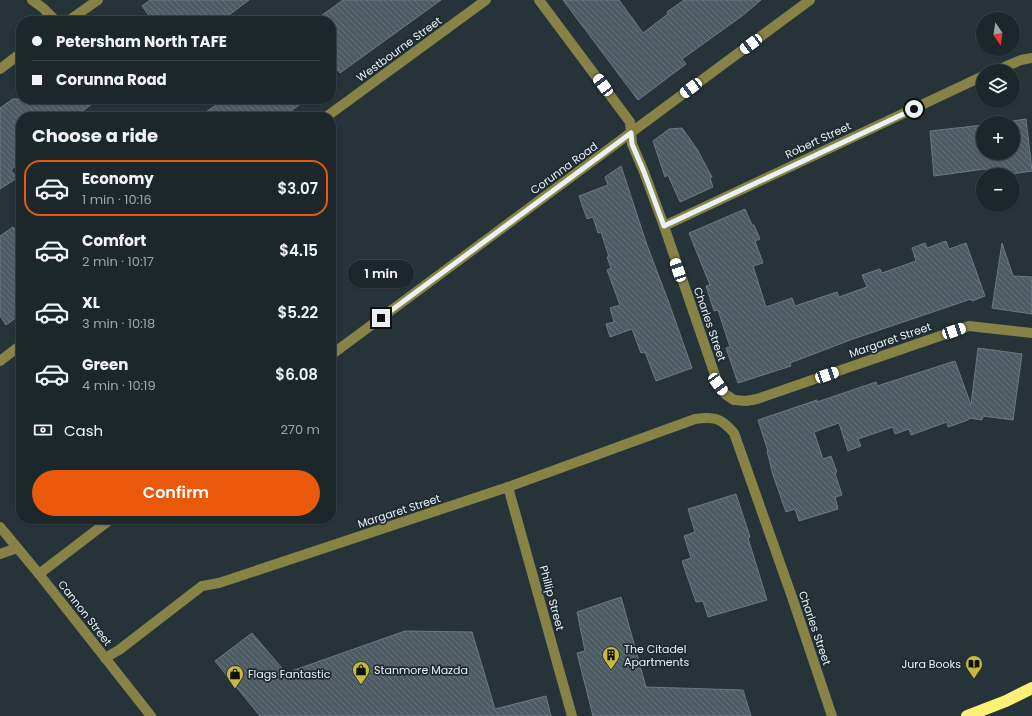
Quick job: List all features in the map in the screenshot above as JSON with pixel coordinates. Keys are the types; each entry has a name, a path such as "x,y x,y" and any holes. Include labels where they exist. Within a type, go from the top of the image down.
{"highway":[{"path":"967,716 1006,701 1032,688"}],"street":[{"path":"32,0 51,16"},
{"path":"75,16 98,0"},
{"name":"Westbourne Street","path":"333,112 486,0"},
{"name":"Charles Street","path":"539,0 630,122 632,144 664,226 718,384 725,394 734,400"},
{"name":"Corunna Road","path":"336,351 810,0"},
{"path":"0,69 16,57"},
{"path":"1012,64 1032,58"},
{"name":"Robert Street","path":"664,226 976,79"},
{"name":"Margaret Street","path":"734,400 746,401 757,399 968,326 1032,333"},
{"path":"0,361 16,349"},
{"name":"Margaret Street","path":"105,658 120,650 202,586 219,583 508,487 695,419 707,417 717,418"},
{"name":"Charles Street","path":"717,418 725,423 734,433 832,716"},
{"name":"Phillip Street","path":"508,487 572,716"},
{"path":"39,574 104,524"},
{"name":"Cannon Street","path":"0,527 39,574 150,716"},
{"path":"0,554 17,548"}],"building":[{"path":"150,0 249,0 228,16 149,16 142,6"},
{"path":"343,0 441,0 340,73 336,68 336,16 321,16"},
{"path":"563,0 619,0 643,33 668,14 667,12 684,0 761,0 742,16 682,59 686,64 638,100"},
{"path":"13,99 16,99 16,104 92,104 81,112 16,112 16,166 11,170 16,179 0,189 0,108"},
{"path":"217,104 300,104 290,112 206,112"},
{"path":"1026,119 1032,171 1020,173 1020,168 976,168 976,170 934,176 930,131 976,126 976,160 1020,160 1020,120"},
{"path":"682,128 697,149 712,177 710,178 713,187 680,202 668,175 665,177 653,141 669,129"},
{"path":"621,166 647,245 692,368 656,381 645,352 641,353 632,329 610,337 606,324 614,322 610,308 620,305 607,270 611,268 601,232 598,233 593,217 587,219 579,196 608,185 605,177"},
{"path":"745,209 760,239 755,241 763,263 753,266 766,307 792,298 795,306 837,292 839,297 867,287 862,275 880,269 882,273 916,261 912,248 925,243 927,248 946,241 949,249 966,243 985,296 972,301 971,299 853,339 790,363 791,366 738,383 726,348 730,347 718,310 714,311 706,286 710,285 689,233"},
{"path":"13,227 16,231 16,318 6,325 0,316 0,236"},
{"path":"1002,243 1013,276 1032,277 1032,314 992,308"},
{"path":"978,348 1022,354 1013,420 983,416 982,420 969,418 968,420 948,427 947,422 911,435 909,429 895,434 893,427 858,439 861,446 848,451 839,423 814,432 823,459 831,456 837,472 835,473 842,495 835,497 838,509 799,521 795,509 786,512 773,475 768,451 758,420 876,382 877,386 955,361 971,405"},
{"path":"736,494 750,537 748,538 767,600 708,617 703,601 696,602 682,561 691,558 684,536 695,532 688,509"},
{"name":"The Citadel Apartments","path":"621,597 646,687 743,690 751,716 593,716 577,653 585,651 577,612"},
{"name":"Stanmore Mazda","path":"405,631 472,632 495,709 546,696 551,716 260,716 215,661 252,633 286,673"}],"place":[{"name":"The Citadel Apartments","path":"611,670"},
{"name":"Jura Books","path":"974,679"},
{"name":"Stanmore Mazda","path":"361,685"},
{"name":"Flags Fantastic","path":"235,689"}],"route":[{"path":"381,318 631,133 632,144 664,226 914,109"}]}
